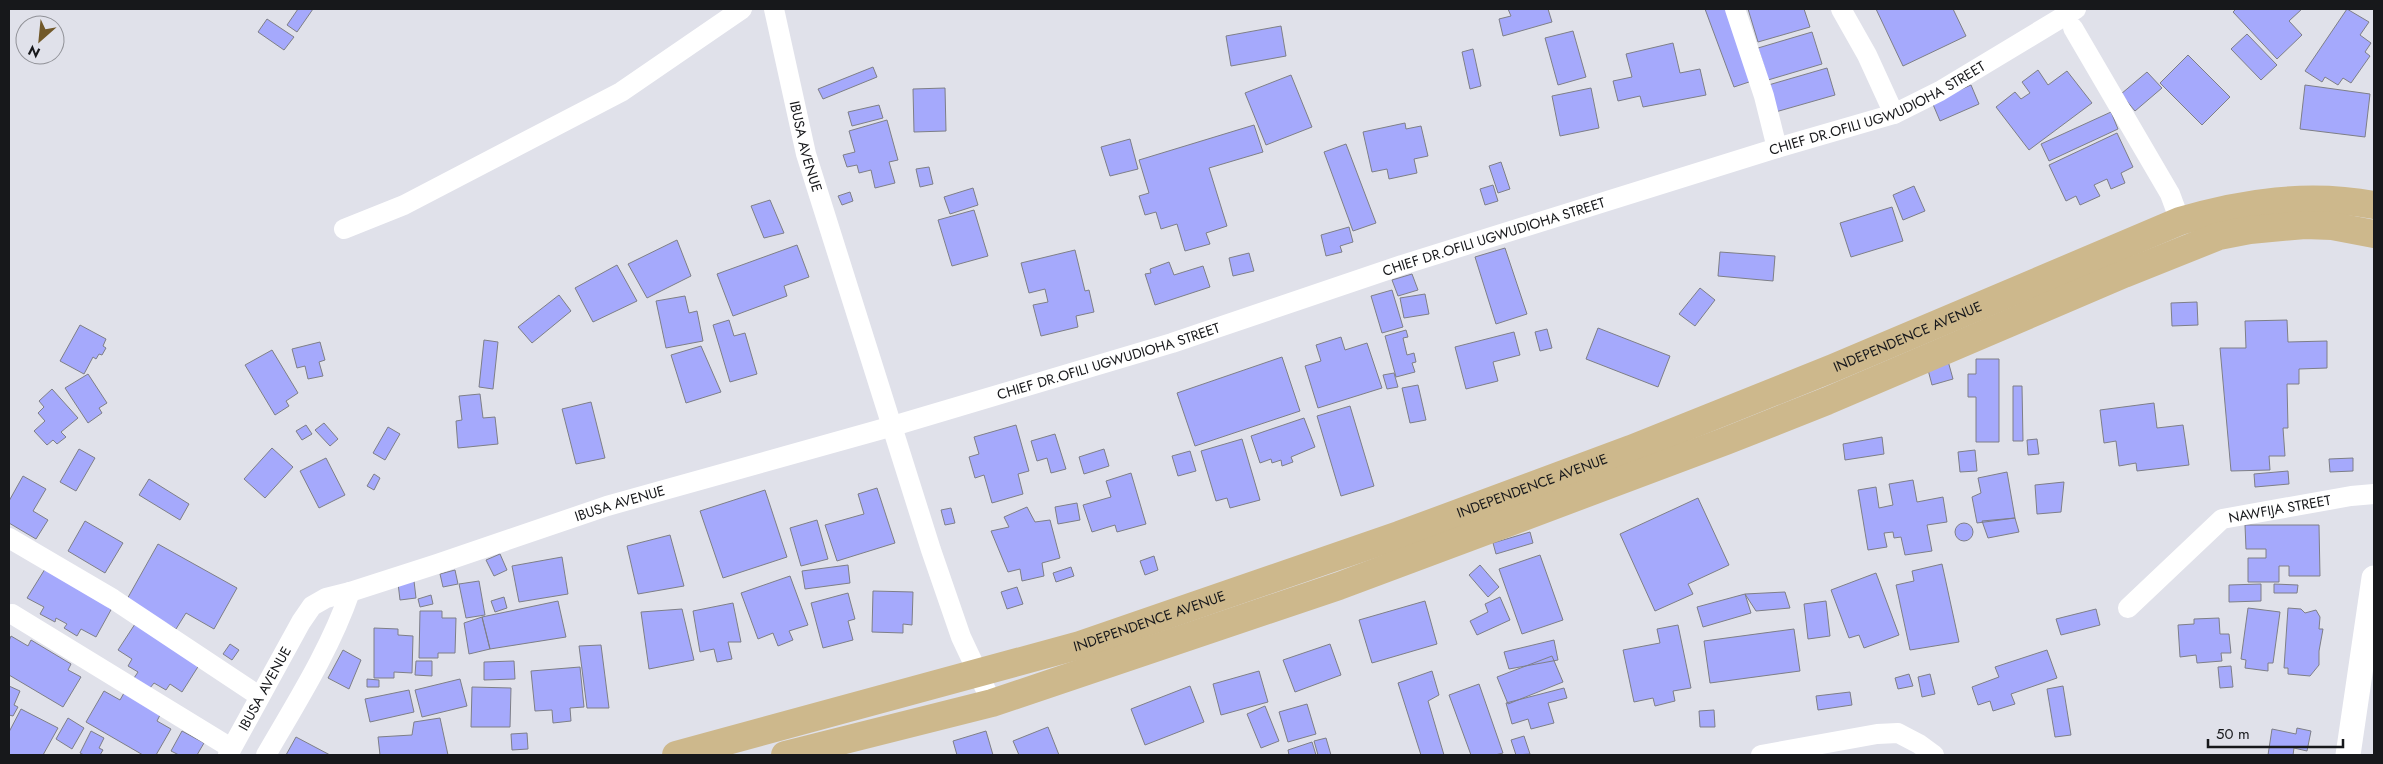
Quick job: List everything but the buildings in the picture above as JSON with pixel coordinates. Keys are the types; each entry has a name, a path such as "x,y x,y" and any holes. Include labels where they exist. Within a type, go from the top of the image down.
{"main road":[{"name":"INDEPENDENCE AVENUE","path":"676,755 1089,642 1400,535 1539,484 1833,368 2180,221 2219,209 2280,200 2354,202 2374,205"},
{"name":"INDEPENDENCE AVENUE","path":"785,755 992,703 1330,589 1726,441 2219,236 2250,230 2305,225 2332,226 2374,234"}],"street":[{"path":"344,229 404,205 621,92 742,9"},
{"name":"IBUSA AVENUE","path":"774,9 806,154 961,636 992,703"},
{"path":"1735,9 1753,59 1777,148"},
{"path":"1841,9 1867,55 1894,114"},
{"name":"CHIEF DR.OFILI UGWUDIOHA STREET","path":"893,426 1172,342 1402,265 1777,148 1894,114 1940,92 2076,9"},
{"path":"2073,28 2170,194 2180,221"},
{"name":"IBUSA AVENUE","path":"230,752 259,696 312,606 326,598 350,592 607,506 893,426"},
{"name":"NAWFIJA STREET","path":"2128,608 2216,524 2226,518 2351,496 2374,494"},
{"path":"9,538 113,599 259,696"},
{"path":"2349,755 2374,578"},
{"path":"266,755 306,685 344,611 350,592"},
{"path":"12,614 230,752"},
{"path":"1761,755 1877,734 1898,733 1919,744 1934,755"}]}
